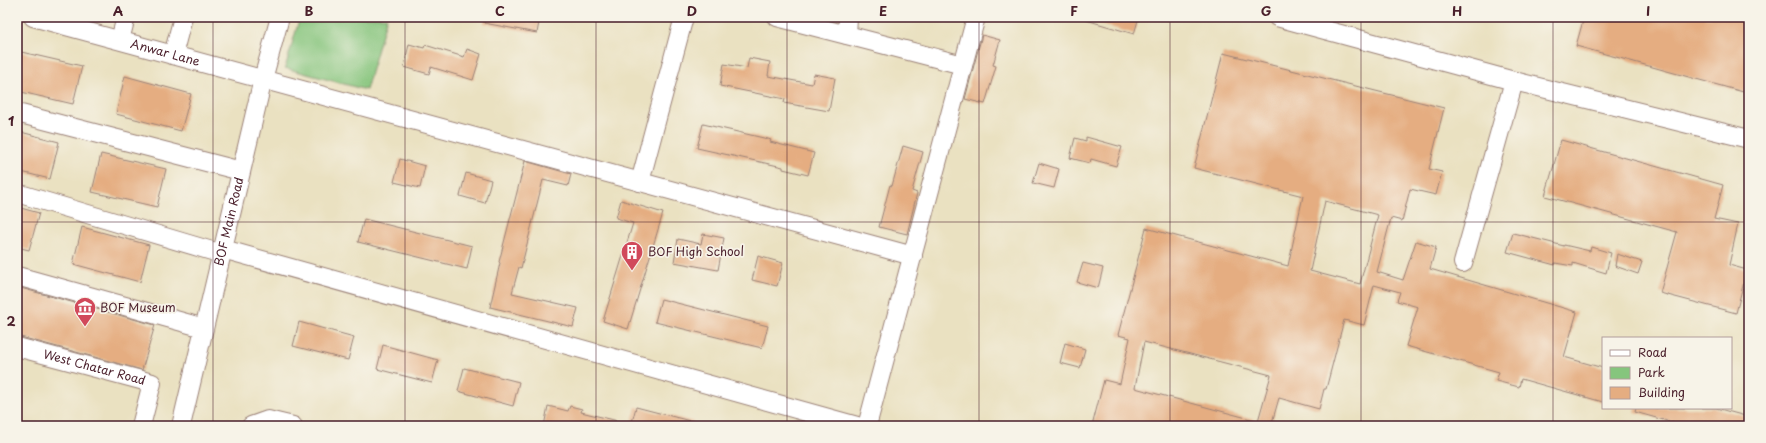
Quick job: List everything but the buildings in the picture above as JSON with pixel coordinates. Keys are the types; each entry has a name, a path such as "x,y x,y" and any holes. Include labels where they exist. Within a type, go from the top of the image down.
{"street":[{"name":"Anwar Lane","path":"33,17 68,21 120,40 173,55 913,256"},
{"path":"120,40 126,17"},
{"path":"173,55 182,17"},
{"name":"BOF Main Road","path":"181,426 263,79 280,17"},
{"path":"640,182 684,17"},
{"path":"777,17 963,65"},
{"path":"847,35 848,17"},
{"path":"867,426 976,17"},
{"path":"1277,17 1514,82 1749,139"},
{"path":"1463,263 1514,82"},
{"path":"17,112 242,171"},
{"path":"17,193 857,426"},
{"path":"17,276 204,328"},
{"name":"West Chatar Road","path":"17,346 152,383 141,426"},
{"path":"251,426 268,420 293,426"}],"green space":[{"path":"300,17 387,17 366,90 285,68"}],"place":[{"name":"BOF High School","path":"632,272"},
{"name":"BOF Museum","path":"85,328"}]}
